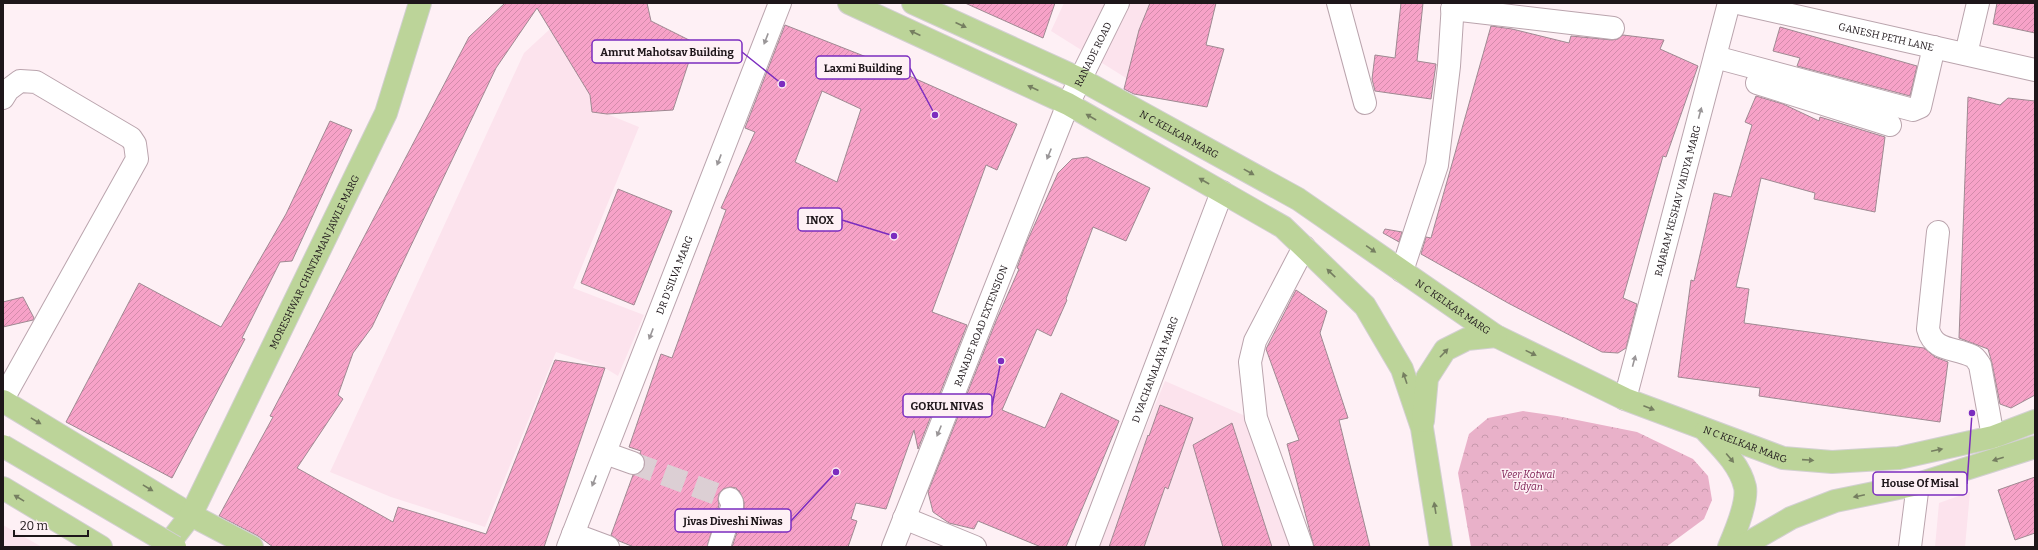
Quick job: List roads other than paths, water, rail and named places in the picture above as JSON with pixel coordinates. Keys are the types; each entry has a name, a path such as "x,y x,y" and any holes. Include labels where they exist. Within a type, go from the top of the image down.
{"main road":[{"name":"MORESHWAR CHINTAMAN JAWLE MARG","path":"166,547 191,515 386,113 420,3"},
{"path":"850,3 1068,104 1283,227 1365,306 1402,369 1422,428 1441,547"},
{"name":"N C KELKAR MARG","path":"913,3 1080,79 1298,199 1496,336 1625,399 1704,429 1783,458 1832,462 1899,458 1993,437 2035,421"},
{"path":"1422,428 1427,378 1445,350 1468,339 1496,336"},
{"path":"5,390 191,515 252,547"},
{"path":"1704,429 1734,463 1745,488 1740,521 1729,547"},
{"path":"3,446 175,547"},
{"path":"1741,547 1791,518 1835,501 1918,484 2035,447"},
{"path":"3,488 101,547"}],"street":[{"name":"DR D'SILVA MARG","path":"571,541 780,3"},
{"name":"RANADE ROAD","path":"1068,104 1118,3"},
{"path":"1338,3 1365,103"},
{"name":"RAJARAM KESHAV VAIDYA MARG","path":"1625,399 1729,3"},
{"name":"GANESH PETH LANE","path":"1738,3 2035,70"},
{"path":"1966,54 1978,3"},
{"path":"1402,271 1437,165 1449,66 1452,6 1613,28"},
{"path":"1713,63 1913,110 1920,107 1934,46"},
{"path":"1713,63 1890,125"},
{"path":"3,98 8,90 20,81 36,82 131,138 137,153 134,167 5,390"},
{"name":"RANADE ROAD EXTENSION","path":"893,547 1068,104"},
{"name":"D VACHANALAYA MARG","path":"1087,547 1222,192"},
{"path":"1938,232 1928,329 1930,338 1937,344 1973,356 1980,366 1993,437"},
{"path":"1302,547 1256,418 1250,362 1255,341 1304,247"},
{"path":"605,453 633,463"},
{"path":"1910,547 1918,484"},
{"path":"719,547 732,507 730,498"},
{"path":"904,518 975,547"},
{"path":"571,541 608,547"}],"tunnel":[{"path":"633,463 730,499"}],"place":[{"name":"Amrut Mahotsav Building","path":"782,84"},
{"name":"Laxmi Building","path":"935,115"},
{"name":"INOX","path":"894,236"},
{"name":"GOKUL NIVAS","path":"1001,361"},
{"name":"House Of Misal","path":"1972,413"},
{"name":"Jivas Diveshi Niwas","path":"836,472"}],"park label":[{"name":"Veer Kotwal Udyan","path":"1528,480"}]}
